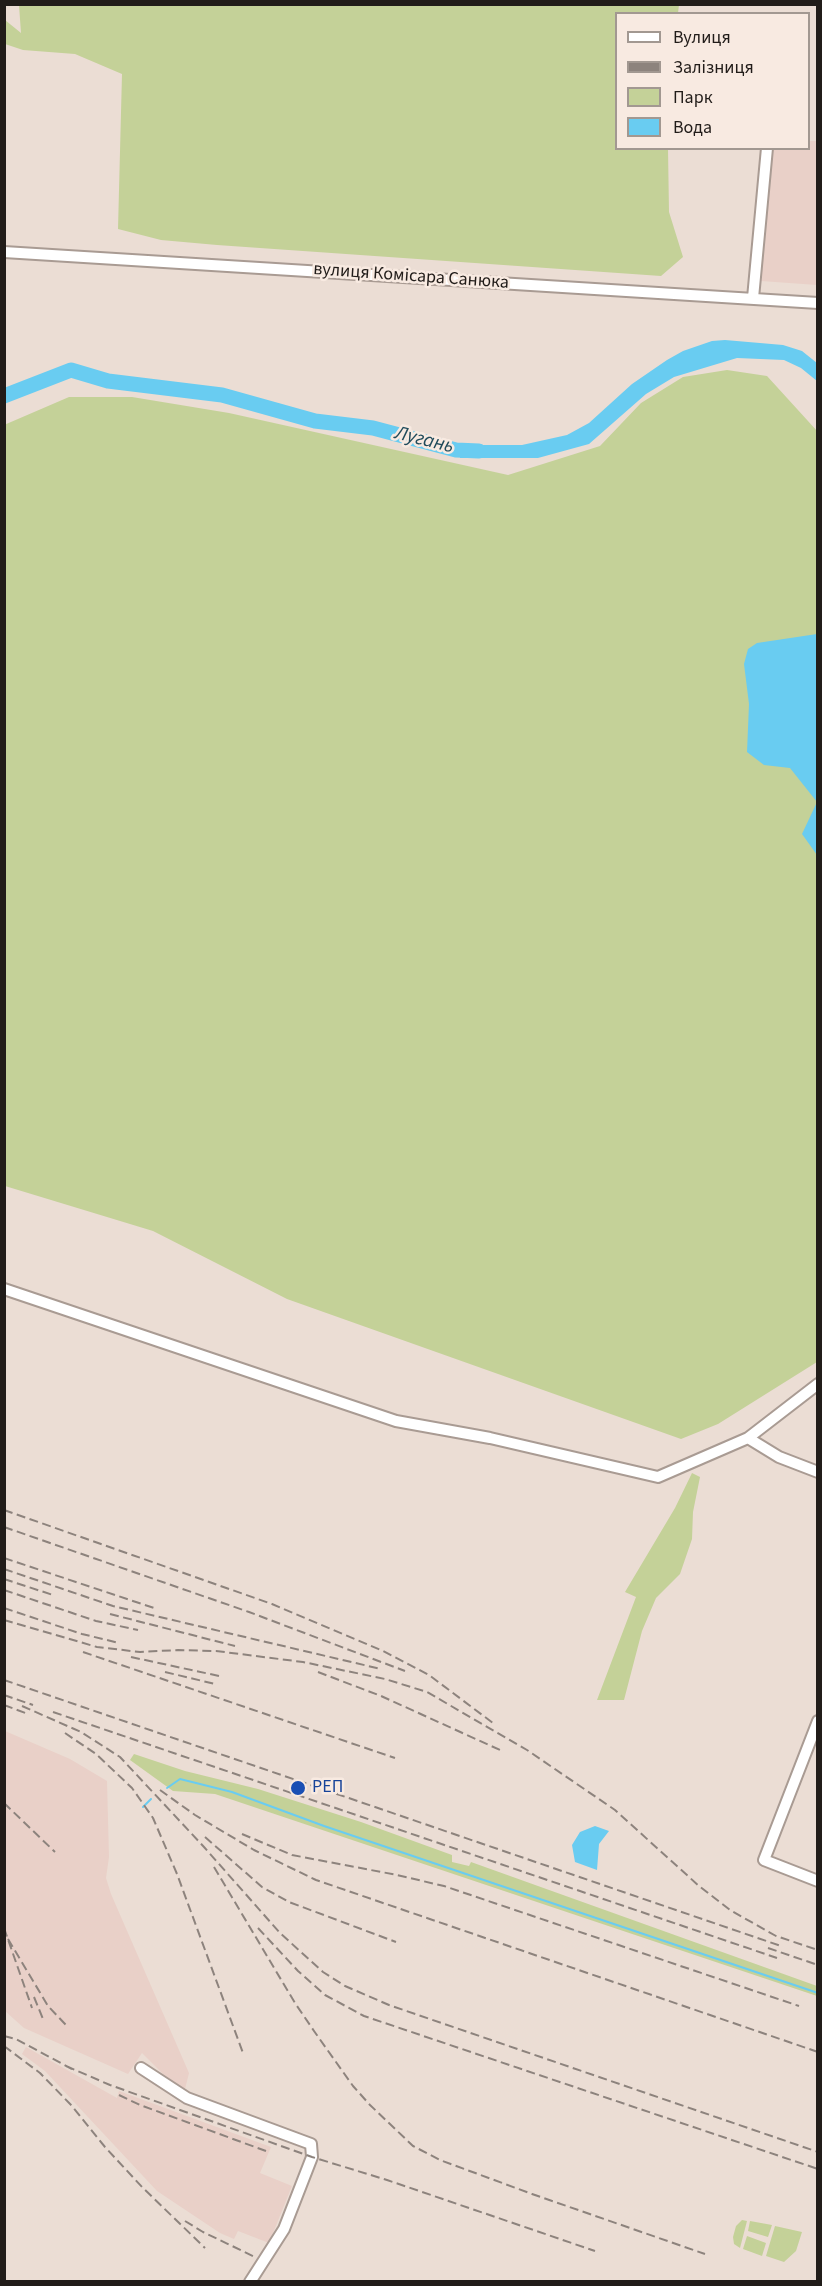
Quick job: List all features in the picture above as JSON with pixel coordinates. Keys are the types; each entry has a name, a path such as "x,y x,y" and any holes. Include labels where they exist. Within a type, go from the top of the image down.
{"street":[{"path":"753,298 767,150"},
{"name":"вулиця Комісара Санюка","path":"4,252 818,303"},
{"path":"4,1289 396,1421 490,1438 657,1477 748,1438 818,1384"},
{"path":"748,1438 779,1457 818,1472"},
{"path":"818,1721 764,1860 818,1881"},
{"path":"141,2068 187,2098 311,2144 312,2157 284,2229 250,2282"}],"shaded area":[{"path":"810,141 817,141 817,285 761,281 772,150 810,150"},
{"path":"5,1731 70,1759 107,1781 109,1857 106,1878 189,2073 185,2089 164,2075 142,2053 128,2074 24,2028 5,2011"},
{"path":"26,2047 117,2098 119,2091 271,2147 260,2173 292,2186 269,2243 238,2231 234,2239 220,2233 157,2191 45,2071 22,2054"}],"green space":[{"path":"19,5 679,5 678,12 615,12 615,150 668,150 669,212 683,257 661,276 217,245 161,240 118,229 122,74 75,54 23,50 5,44 5,20 21,33"},
{"path":"727,370 767,376 818,432 817,1362 718,1424 681,1439 287,1299 153,1231 5,1186 4,425 69,397 132,397 229,413 508,475 600,446 641,403 683,377"},
{"path":"692,1473 700,1477 693,1512 692,1539 680,1574 656,1598 642,1631 624,1700 597,1700 636,1597 625,1592 675,1508"},
{"path":"134,1754 185,1771 258,1789 361,1822 452,1855 452,1862 469,1866 471,1862 817,1986 817,1996 215,1794 173,1791 130,1760"},
{"path":"742,2220 747,2221 740,2248 734,2244 733,2237 736,2226"},
{"path":"750,2221 772,2225 768,2237 748,2231"},
{"path":"775,2226 802,2232 796,2251 784,2262 766,2256"},
{"path":"747,2236 766,2243 762,2256 743,2249"}],"water":[{"path":"712,341 783,345 802,351 817,363 817,381 801,368 784,360 737,358 674,377 646,394 589,444 538,458 460,458 460,445 522,445 567,435 589,423 632,384 667,360 683,351"},
{"path":"818,634 817,855 802,834 817,802 790,768 764,765 747,752 749,704 744,664 748,649 757,643"},
{"path":"595,1826 609,1831 599,1844 597,1870 575,1862 572,1845 580,1832"}],"waterway":[{"name":"Лугань","path":"4,396 71,370 108,381 222,395 315,421 373,428 456,450 479,451"},
{"path":"167,1788 180,1779 232,1792 324,1826 818,1993"},
{"path":"143,1807 151,1799"}],"railway":[{"path":"4,1510 272,1604 383,1651 429,1675 493,1723"},
{"path":"4,1527 249,1612 405,1671"},
{"path":"4,1558 154,1608"},
{"path":"4,1569 113,1606 381,1669"},
{"path":"4,1579 53,1595"},
{"path":"4,1590 96,1621 138,1630"},
{"path":"4,1608 82,1634 119,1643"},
{"path":"110,1614 235,1646"},
{"path":"4,1620 97,1647 140,1652 216,1651 303,1662 385,1679 427,1692 527,1750 615,1810 699,1886 730,1910 776,1936 818,1950"},
{"path":"83,1652 395,1758"},
{"path":"131,1657 219,1676"},
{"path":"165,1672 215,1684"},
{"path":"318,1672 381,1696 500,1750"},
{"path":"4,1680 781,1946"},
{"path":"4,1695 33,1705"},
{"path":"4,1705 28,1714"},
{"path":"22,1706 81,1732 120,1757 280,1933 323,1972 345,1986 389,2005 818,2152"},
{"path":"53,1712 777,1958"},
{"path":"65,1733 96,1754 132,1788 153,1818 177,1874 243,2053"},
{"path":"160,1790 195,1815 254,1850 316,1880 818,2052"},
{"path":"4,1803 55,1852"},
{"path":"242,1834 292,1855 444,1886 799,2006"},
{"path":"205,1837 262,1887 289,1902 396,1942"},
{"path":"214,1867 295,2003 353,2086 413,2146 440,2160 705,2254"},
{"path":"4,1928 32,2008"},
{"path":"258,1928 298,1971 325,1995 364,2016 818,2169"},
{"path":"8,1939 48,2006 66,2025"},
{"path":"768,1948 818,1965"},
{"path":"34,1997 43,2019"},
{"path":"4,2036 16,2039 72,2069"},
{"path":"4,2046 40,2073 72,2106 105,2147 142,2187 205,2248"},
{"path":"66,2066 110,2085 312,2157 387,2180 595,2251"},
{"path":"119,2095 140,2105 266,2151"},
{"path":"185,2221 257,2258"}],"place":[{"name":"РЕП","path":"298,1788"}]}
